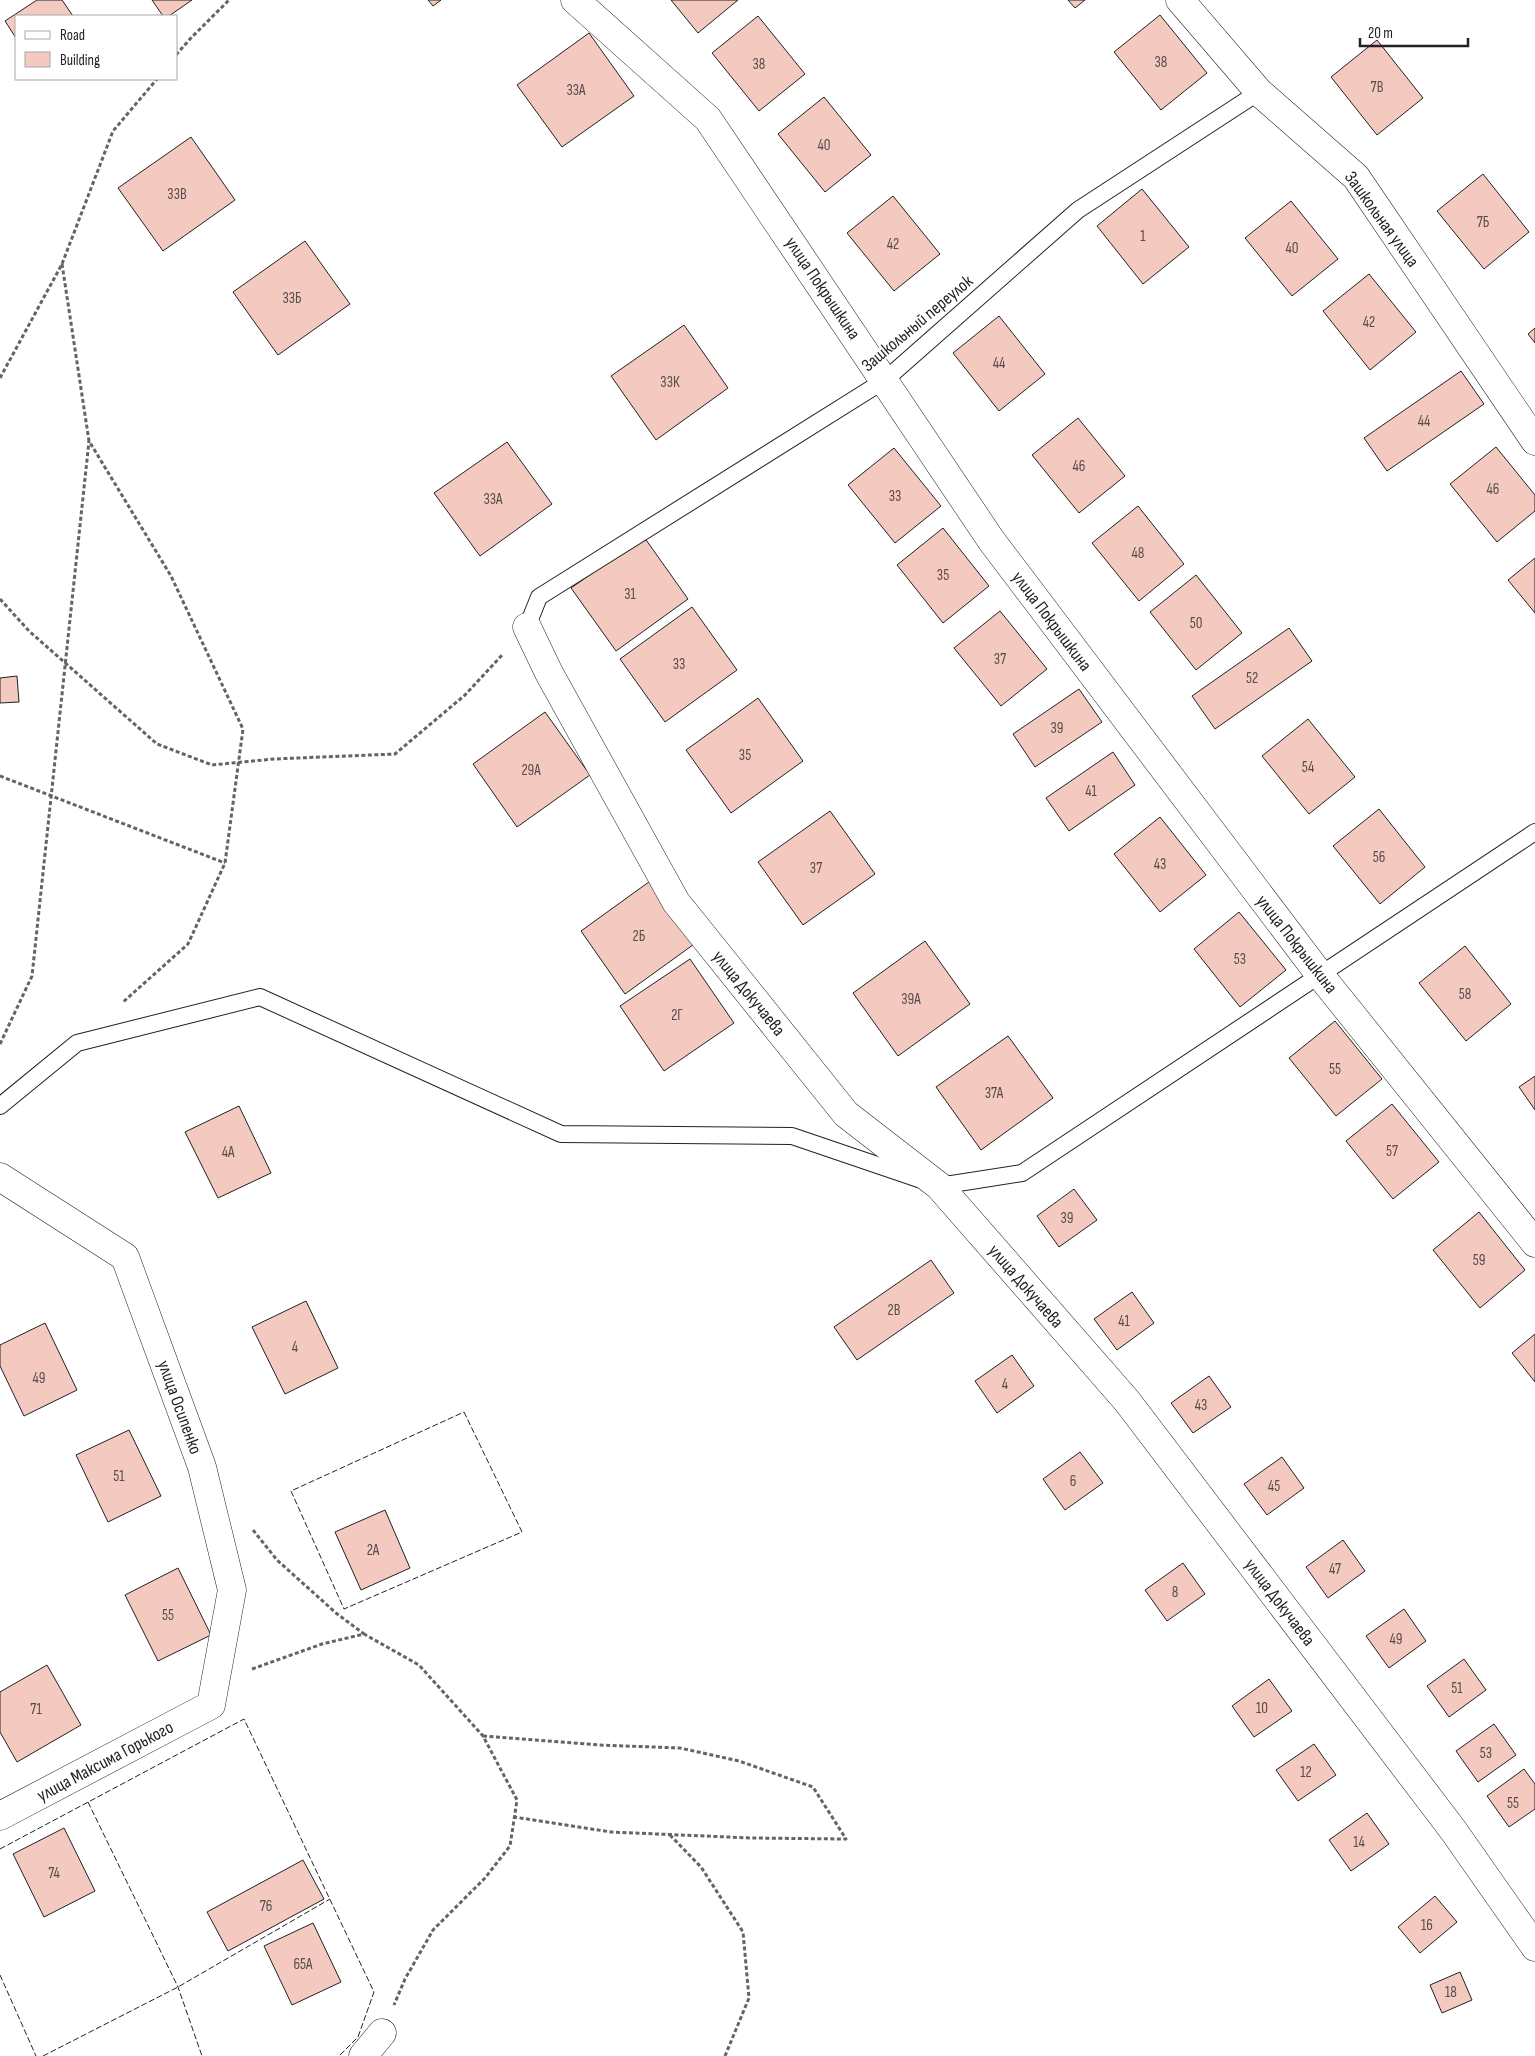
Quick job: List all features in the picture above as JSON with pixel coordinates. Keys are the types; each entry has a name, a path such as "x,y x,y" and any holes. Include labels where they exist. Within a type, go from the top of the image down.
{"street":[{"name":"улица Покрышкина","path":"575,0 708,119 885,380 990,540 1320,974 1535,1243"},
{"name":"Зашкольная улица","path":"1180,0 1259,92 1356,177 1535,441"},
{"name":"улица Докучаева","path":"527,627 548,673 676,902 846,1114 939,1186 1127,1401 1453,1830 1535,1947"},
{"name":"улица Осипенко","path":"0,1176 125,1258 202,1468 232,1590 211,1705"},
{"name":"улица Максима Горького","path":"0,1816 211,1705"},
{"path":"363,2056 382,2033"}],"lane":[{"name":"Зашкольный переулок","path":"527,627 539,597 885,380 1078,210 1259,92"},
{"path":"0,1106 76,1043 260,997 562,1134 792,1136 939,1186 1022,1173 1535,832"}],"path":[{"path":"178,53 229,0"},
{"path":"0,378 62,264 114,131 156,80"},
{"path":"0,1044 32,976 89,441 62,264"},
{"path":"89,441 171,576 243,729 226,863 188,944 121,1004"},
{"path":"0,599 29,631 156,744 212,765 274,759 395,754 464,695 527,627"},
{"path":"0,776 226,863"},
{"path":"252,1529 277,1560 336,1613 364,1634 419,1665 482,1736 517,1800 510,1846 485,1878 434,1930 405,1979 382,2033"},
{"path":"249,1670 322,1644 364,1634"},
{"path":"482,1736 599,1745 680,1748 739,1761 813,1787 846,1839 611,1832 514,1817"},
{"path":"670,1835 701,1867 743,1932 749,1998 725,2056"}],"building":[{"path":"37,0 62,0 72,15 15,15 15,36 5,21"},
{"path":"152,0 192,0 170,15 162,15"},
{"path":"428,0 441,0 433,6"},
{"path":"671,0 738,0 698,33"},
{"path":"1068,0 1085,0 1075,8"},
{"path":"1160,15 1207,73 1161,110 1114,52"},
{"path":"758,16 805,74 759,111 712,53"},
{"path":"589,33 634,96 562,147 517,85"},
{"path":"1377,40 1423,98 1377,135 1331,77"},
{"path":"824,97 871,155 825,192 778,134"},
{"path":"191,137 235,200 163,251 118,188"},
{"path":"1483,174 1529,232 1484,269 1437,211"},
{"path":"1142,189 1189,247 1143,284 1097,226"},
{"path":"893,196 940,254 894,291 847,233"},
{"path":"1291,201 1338,259 1292,296 1245,238"},
{"path":"305,241 350,304 278,355 233,292"},
{"path":"1369,274 1416,332 1370,370 1323,311"},
{"path":"999,316 1045,374 999,411 953,353"},
{"path":"684,325 728,388 656,440 611,376"},
{"path":"1535,328 1535,343 1528,334"},
{"path":"1461,371 1484,404 1387,471 1364,438"},
{"path":"1078,418 1125,476 1079,513 1032,455"},
{"path":"507,442 552,504 480,556 434,493"},
{"path":"1496,447 1535,495 1535,511 1497,542 1450,484"},
{"path":"894,448 941,506 895,543 848,485"},
{"path":"1138,506 1184,564 1139,601 1092,543"},
{"path":"943,528 989,586 943,623 897,565"},
{"path":"644,537 688,599 616,651 571,588"},
{"path":"1535,558 1535,613 1508,580"},
{"path":"1196,575 1242,633 1196,670 1150,612"},
{"path":"692,607 737,670 665,722 620,659"},
{"path":"1000,611 1047,669 1001,706 954,648"},
{"path":"1289,628 1312,661 1215,729 1192,696"},
{"path":"17,676 19,702 0,703 0,678"},
{"path":"1079,689 1102,722 1035,767 1013,734"},
{"path":"758,698 803,761 731,813 686,750"},
{"path":"545,712 590,775 517,827 473,764"},
{"path":"1308,719 1355,777 1309,814 1262,756"},
{"path":"1113,752 1135,785 1069,831 1046,798"},
{"path":"1379,809 1425,867 1380,904 1333,846"},
{"path":"830,811 875,874 803,925 758,862"},
{"path":"1160,817 1206,875 1160,912 1114,854"},
{"path":"653,879 697,942 625,994 581,931"},
{"path":"1239,912 1286,970 1240,1007 1194,949"},
{"path":"925,941 970,1004 898,1056 853,993"},
{"path":"1465,946 1511,1004 1466,1041 1419,983"},
{"path":"690,959 734,1023 664,1071 620,1006"},
{"path":"1335,1021 1382,1079 1336,1116 1289,1058"},
{"path":"1008,1036 1053,1098 981,1150 936,1087"},
{"path":"1535,1076 1535,1110 1519,1087"},
{"path":"1392,1104 1439,1162 1393,1199 1346,1141"},
{"path":"239,1106 271,1173 218,1198 185,1132"},
{"path":"1074,1189 1097,1220 1059,1247 1037,1216"},
{"path":"1479,1212 1525,1270 1480,1308 1433,1250"},
{"path":"931,1260 954,1293 857,1360 834,1327"},
{"path":"1132,1292 1154,1323 1117,1350 1094,1319"},
{"path":"306,1301 338,1368 285,1394 252,1327"},
{"path":"45,1323 77,1390 24,1416 0,1366 0,1345"},
{"path":"1535,1334 1535,1382 1512,1353"},
{"path":"1012,1355 1034,1386 997,1413 975,1381"},
{"path":"1209,1376 1231,1407 1193,1433 1171,1403"},
{"path":"129,1430 161,1496 108,1522 76,1455"},
{"path":"1080,1452 1103,1483 1065,1510 1043,1479"},
{"path":"1282,1457 1304,1488 1267,1515 1244,1484"},
{"path":"385,1510 410,1568 361,1590 335,1532"},
{"path":"1343,1540 1365,1571 1328,1598 1306,1567"},
{"path":"1183,1563 1205,1594 1167,1621 1145,1590"},
{"path":"178,1568 211,1635 158,1661 125,1595"},
{"path":"1404,1609 1426,1641 1389,1668 1366,1636"},
{"path":"1464,1659 1486,1690 1449,1717 1427,1686"},
{"path":"47,1665 81,1725 17,1762 0,1732 0,1692"},
{"path":"1269,1679 1292,1711 1254,1737 1232,1706"},
{"path":"1494,1724 1516,1755 1478,1782 1456,1751"},
{"path":"1314,1744 1336,1775 1298,1801 1276,1770"},
{"path":"1524,1769 1535,1784 1535,1809 1509,1827 1487,1796"},
{"path":"1367,1813 1389,1844 1351,1871 1329,1840"},
{"path":"64,1828 95,1891 44,1917 13,1854"},
{"path":"303,1860 324,1899 228,1951 207,1912"},
{"path":"1435,1896 1457,1922 1420,1953 1398,1927"},
{"path":"313,1923 341,1982 292,2005 264,1946"},
{"path":"1460,1972 1472,2000 1442,2013 1430,1985"}],"fence":[{"path":"464,1412 522,1532 344,1609 291,1491 464,1412"},
{"path":"0,1849 244,1719 374,1992 358,2037 339,2056"},
{"path":"88,1802 178,1987 202,2056"},
{"path":"43,2056 178,1987 330,1899"},
{"path":"0,1975 36,2056"}]}
